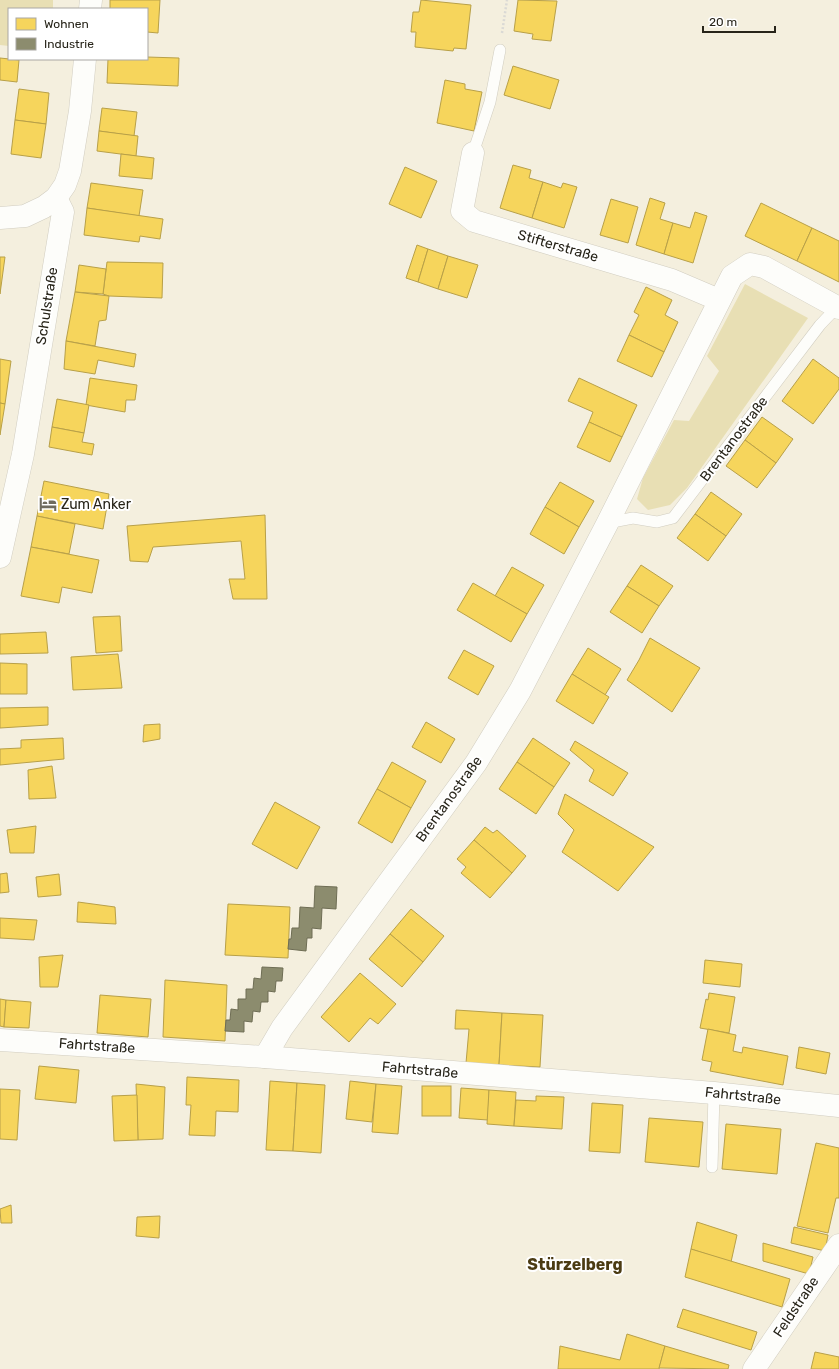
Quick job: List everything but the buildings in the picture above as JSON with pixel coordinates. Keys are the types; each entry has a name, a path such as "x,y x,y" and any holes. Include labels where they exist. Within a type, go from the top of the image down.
{"street":[{"path":"0,218 25,216 44,207 56,198 65,185 70,171 80,111 85,60"},
{"name":"Stifterstraße","path":"473,153 462,211 474,221 672,280 719,300"},
{"name":"Schulstraße","path":"0,557 23,454 63,212 56,198"},
{"path":"719,300 732,276 750,264 764,267 838,307"},
{"name":"Brentanostraße","path":"265,1057 282,1028 476,763 520,692 607,524 719,300"},
{"name":"Fahrtstraße","path":"0,1040 265,1057 714,1093 839,1106"},
{"name":"Feldstraße","path":"754,1369 839,1245"}],"lane":[{"name":"Stifterstraße","path":"473,153 490,102 500,50"},
{"name":"Brentanostraße","path":"607,524 633,518 657,522 673,518 820,325 838,307"},
{"path":"712,1167 714,1093"}],"path":[{"path":"500,50 507,0"}],"shaded area":[{"path":"0,0 53,0 53,8 8,8 8,46 0,45"},
{"path":"745,284 808,318 687,488 670,505 648,510 637,499 643,478 674,420 689,421 719,371 707,356"}],"place":[{"name":"Zum Anker","path":"48,504"}],"district":[{"name":"Stürzelberg","path":"575,1264"}]}
